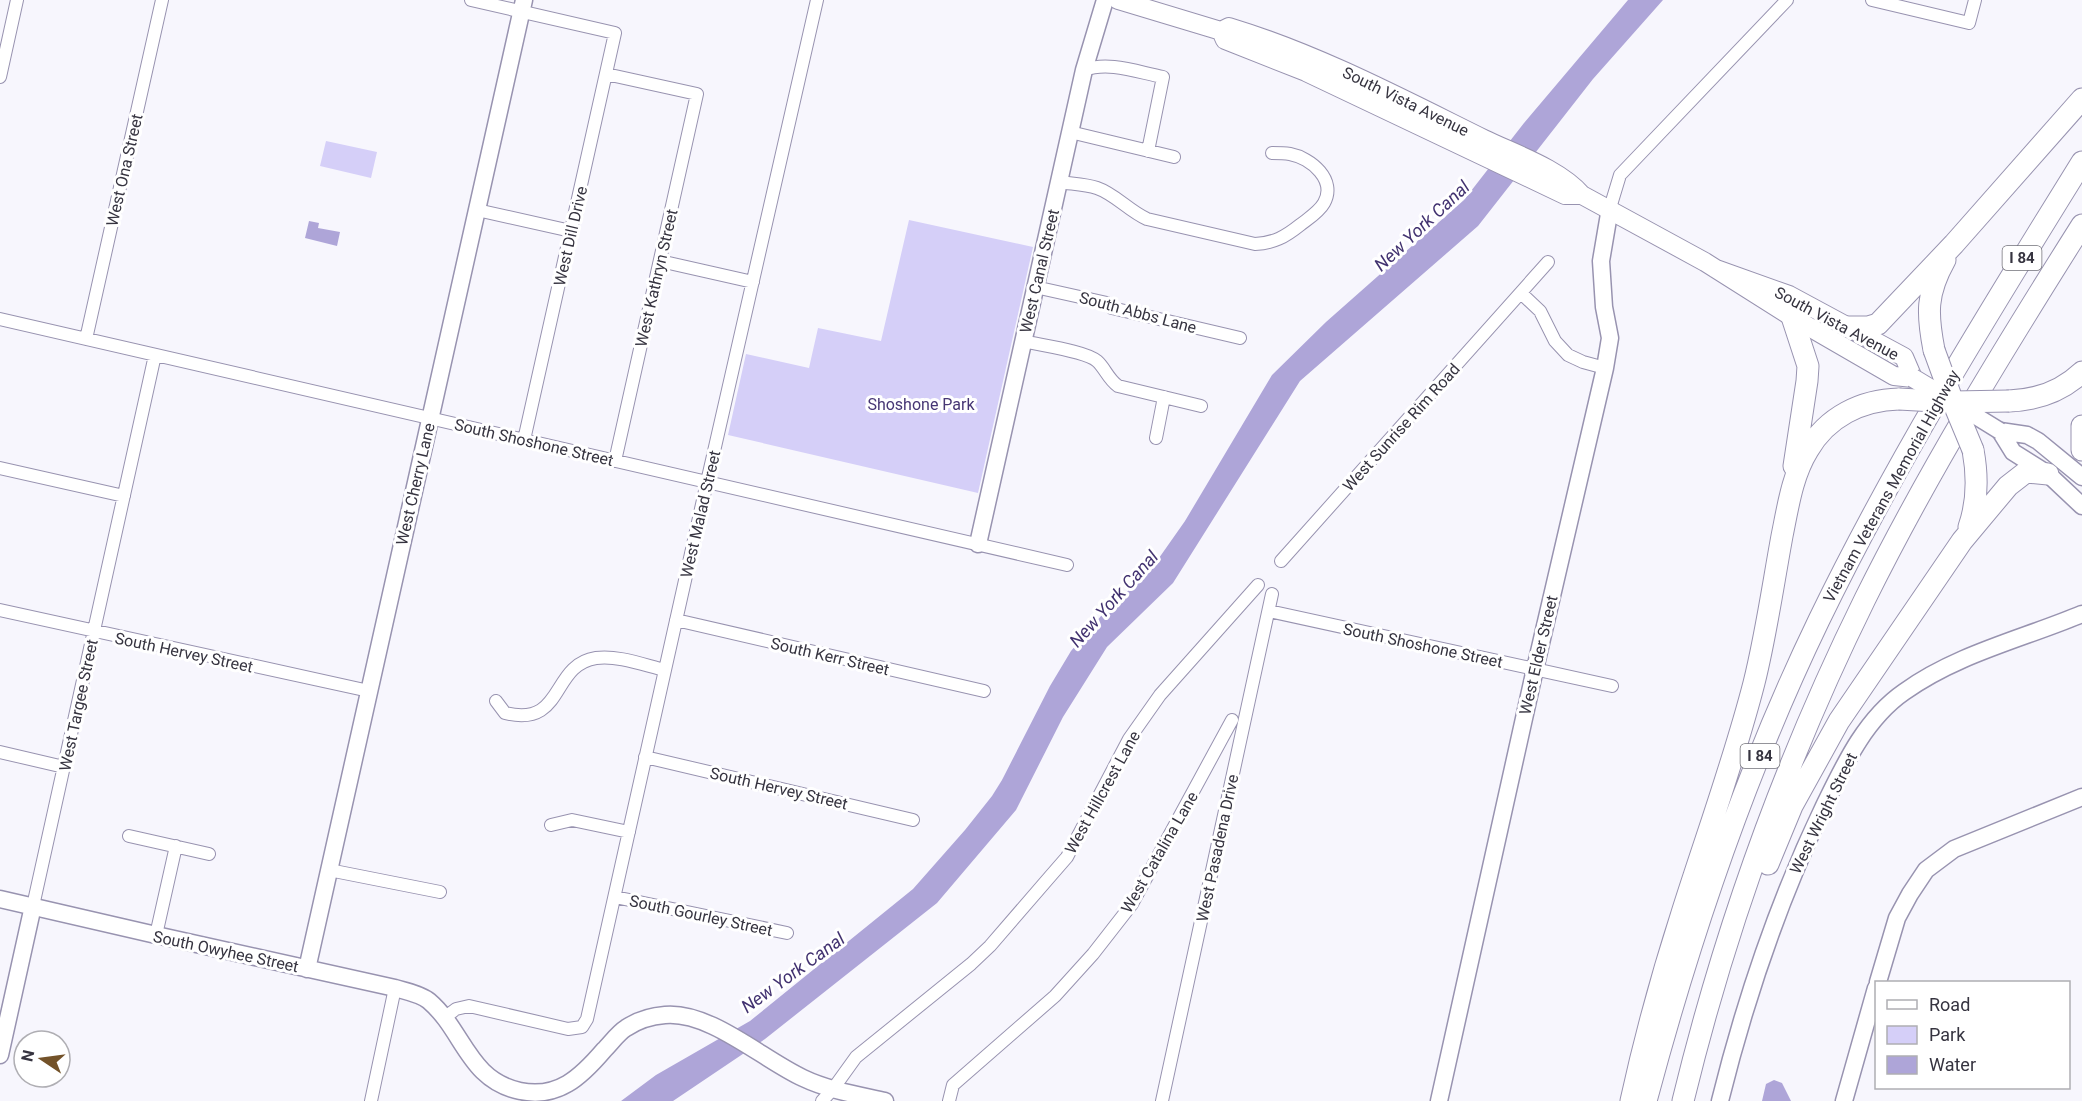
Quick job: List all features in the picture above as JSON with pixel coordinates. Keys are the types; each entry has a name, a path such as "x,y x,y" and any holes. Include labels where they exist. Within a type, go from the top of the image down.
{"highway":[{"path":"1848,327 1868,327 1878,324 1954,244 2082,99"},
{"name":"Vietnam Veterans Memorial Highway","path":"1646,1101 1672,1005 1715,875 1758,760 1818,622 1876,507 1919,429 2082,162"},
{"name":"Vietnam Veterans Memorial Highway","path":"1683,1101 1732,927 1767,828 1790,768 1865,599 1946,447 2082,225"},
{"path":"1954,244 1936,276 1928,321 1934,351 1973,450 1977,487 1975,508 1962,541"},
{"path":"1631,1101 1649,1022 1754,682 1789,503 1807,381 1808,366 1792,317"},
{"path":"1789,503 1800,465 1809,448 1825,428 1860,405 1899,399 1953,402 2020,400 2051,393 2082,372"},
{"path":"2082,426 2082,450"},
{"path":"1689,1101 1748,919 1792,806 1839,721 1962,541 2008,486 2026,472 2048,474"}],"main road":[{"name":"South Vista Avenue","path":"1118,0 1221,31 1225,40 1493,152 1526,168 1564,195 1582,195 1610,208 1894,376 1913,378 1953,402"},
{"name":"South Vista Avenue","path":"1716,269 1789,295 1904,357 1913,378"}],"street":[{"path":"0,76 17,0"},
{"name":"West Ona Street","path":"86,339 162,0"},
{"path":"471,0 523,6"},
{"name":"West Malad Street","path":"444,1018 456,1009 469,1006 568,1029 582,1027 587,1019 817,0"},
{"name":"West Canal Street","path":"978,544 1084,70 1106,0"},
{"path":"1610,208 1620,175 1786,0"},
{"path":"1872,0 1969,24 1975,0"},
{"name":"West Dill Drive","path":"523,6 615,33 524,440"},
{"name":"West Cherry Lane","path":"307,969 523,6"},
{"path":"1084,70 1094,66 1108,66 1163,77 1148,151"},
{"name":"West Kathryn Street","path":"606,74 697,94 615,461"},
{"path":"1070,132 1174,157"},
{"path":"1059,182 1088,185 1100,189 1134,213 1147,219 1255,244 1269,243 1283,238 1319,210 1328,190 1325,176 1316,166 1292,154 1272,153"},
{"name":"West Elder Street","path":"1439,1101 1534,669 1605,368 1610,338 1604,308 1601,261 1610,208"},
{"path":"477,210 571,231"},
{"path":"660,261 753,282"},
{"name":"West Sunrise Rim Road","path":"1281,561 1548,262"},
{"name":"South Abbs Lane","path":"1035,287 1107,303 1112,308 1240,338"},
{"path":"1521,293 1540,311 1555,341 1568,355 1605,368"},
{"name":"South Shoshone Street","path":"0,319 1067,565"},
{"path":"1023,341 1089,356 1099,362 1111,381 1118,386 1201,406"},
{"name":"West Targee Street","path":"1,1048 155,355"},
{"path":"1156,438 1164,397"},
{"name":"South Vista Avenue","path":"1953,402 2000,431 2027,435 2038,441 2082,477"},
{"name":"South Vista Avenue","path":"2000,431 2013,452 2048,474 2082,506"},
{"path":"0,468 124,496"},
{"name":"West Hillcrest Lane","path":"828,1095 856,1057 990,946 1047,880 1066,857 1129,739 1160,695 1258,585"},
{"name":"West Pasadena Drive","path":"1162,1101 1272,594"},
{"name":"South Hervey Street","path":"0,610 369,692"},
{"name":"South Shoshone Street","path":"1269,611 1612,686"},
{"name":"West Wright Street","path":"1720,1101 1780,904 1854,747 1881,713 1901,693 1934,672 1992,647 2082,614"},
{"name":"South Kerr Street","path":"676,620 984,691"},
{"path":"496,701 505,713 520,716 538,712 548,705 564,678 573,669 585,661 597,658 611,658 665,670"},
{"name":"West Catalina Lane","path":"949,1101 953,1084 1055,996 1093,954 1132,904 1232,720"},
{"path":"0,752 64,767"},
{"name":"South Hervey Street","path":"645,757 913,820"},
{"path":"1878,981 1897,918 1926,870 1953,849 2082,797"},
{"path":"551,825 572,820 628,832"},
{"path":"129,836 209,854"},
{"path":"156,935 176,846"},
{"path":"329,870 440,892"},
{"name":"South Gourley Street","path":"615,897 787,933"},
{"name":"South Owyhee Street","path":"0,899 395,988 428,1000 444,1018 479,1069 500,1084 519,1091 537,1093 570,1084 585,1072 625,1028 647,1017 685,1015 706,1022 828,1095 885,1101"},
{"path":"371,1101 395,988"},
{"path":"1844,1101 1875,992"}],"green space":[{"path":"326,141 377,152 371,178 320,166"},
{"name":"Shoshone Park","path":"909,220 1033,247 978,493 728,435 746,354 809,368 818,328 881,341"}],"water":[{"path":"1628,0 1663,0 1593,79 1478,226 1300,381 1173,583 1107,647 1063,717 1016,810 937,903 765,1039 673,1101 621,1101 656,1075 750,1021 913,889 992,796 1071,651 1101,616 1146,574 1185,521 1272,375 1326,322 1464,200 1524,123"},
{"path":"309,221 319,223 318,228 340,232 337,246 305,238"},
{"path":"1774,1080 1782,1083 1791,1101 1762,1101 1766,1084"}],"water label":[{"name":"New York Canal","path":"1422,226"},
{"name":"New York Canal","path":"1114,599"},
{"name":"New York Canal","path":"793,973"}]}
